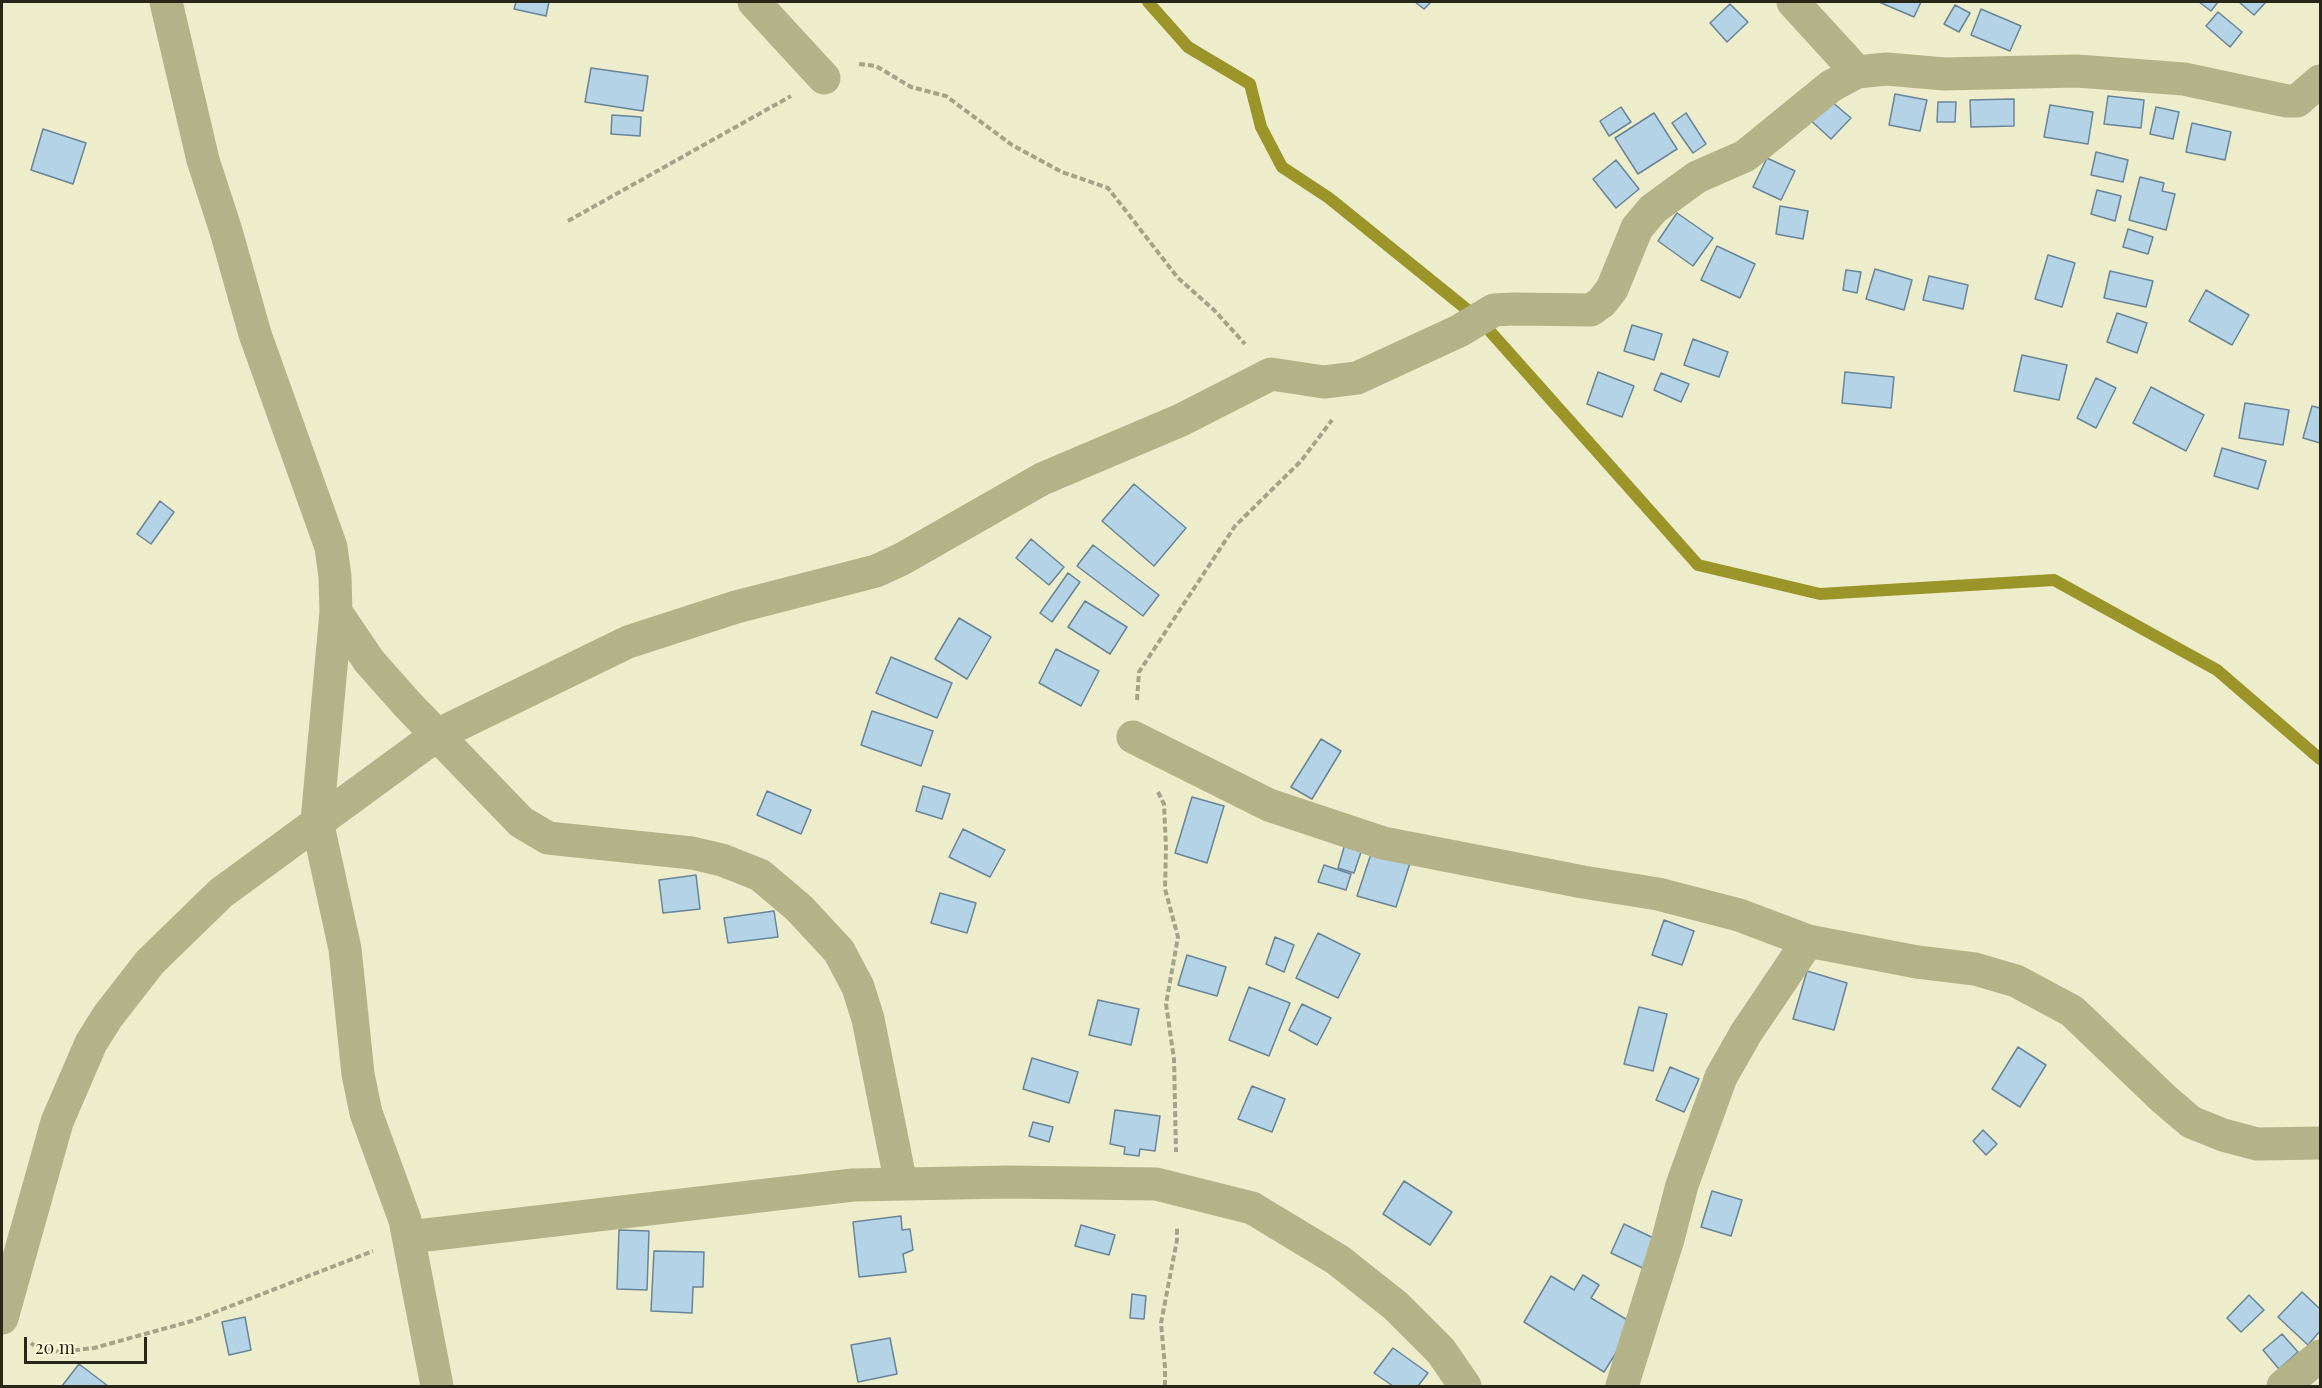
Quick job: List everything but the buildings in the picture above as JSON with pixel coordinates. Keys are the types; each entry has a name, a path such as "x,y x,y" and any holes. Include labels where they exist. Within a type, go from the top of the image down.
{"street":[{"path":"166,2 203,160 255,334 331,547 336,612 317,821 345,949 354,1050 366,1113 386,1162 409,1238 437,1386"},
{"path":"754,2 824,78"},
{"path":"1793,2 1857,72"},
{"path":"2,1318 57,1122 90,1043 108,1016 150,962 221,893 437,735 628,642 736,607 876,571 902,559 1042,478 1181,420 1271,374 1324,382 1357,378 1460,331 1494,310 1591,310 1602,302 1612,289 1637,228 1653,209 1697,177 1745,156 1831,86 1857,72 1887,69 1944,74 2077,71 2184,79 2287,101 2297,101 2320,81"},
{"path":"336,612 369,661 408,705 521,822 548,838 692,853 722,860 760,875 799,908 839,951 858,987 868,1018 901,1184"},
{"path":"1133,736 1269,805 1383,843 1583,882 1658,894 1739,915 1808,941 1917,962 1975,969 2016,981 2072,1011 2164,1100 2191,1122 2223,1136 2256,1144 2320,1143"},
{"path":"1622,1386 1668,1239 1682,1185 1721,1077 1746,1033 1808,941"},
{"path":"409,1238 853,1185 1008,1182 1156,1184 1252,1208 1338,1260 1396,1306 1441,1351 1466,1386"},
{"path":"2283,1386 2320,1356"}],"path":[{"path":"568,221 848,64 876,66 911,87 946,96 1012,145 1062,172 1108,188 1178,278 1214,310 1271,374"},
{"path":"1165,1386 1161,1323 1177,1240 1174,1059 1166,1004 1178,937 1165,889 1164,804 1133,736 1139,672 1235,526 1301,461 1337,415 1357,378"},
{"path":"28,1341 36,1347 60,1352 94,1348 218,1312 409,1238"}],"waterway":[{"path":"1148,2 1188,47 1250,84 1261,127 1282,167 1329,198 1480,320 1698,565 1820,594 2054,580 2217,670 2320,759"}]}
